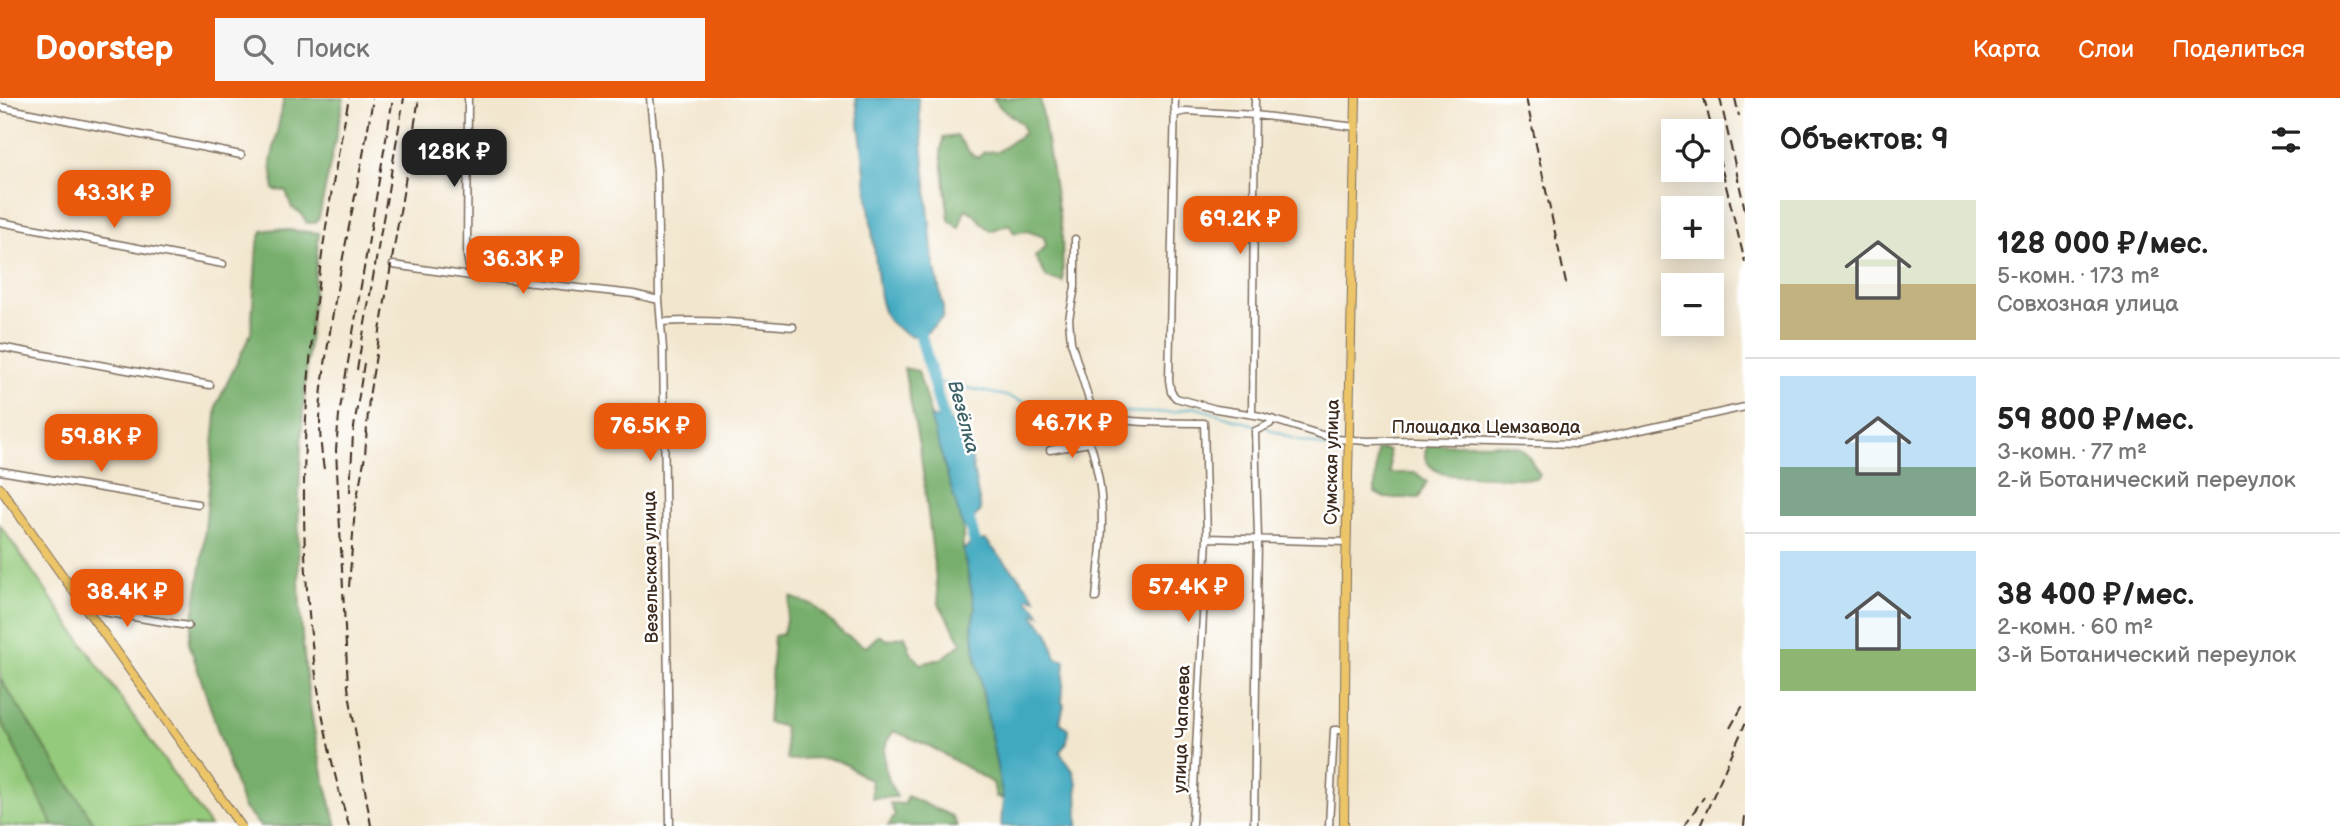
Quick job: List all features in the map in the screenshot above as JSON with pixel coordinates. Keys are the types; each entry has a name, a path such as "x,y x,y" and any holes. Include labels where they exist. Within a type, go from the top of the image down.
{"main road":[{"name":"Сумская улица","path":"1343,826 1356,98"},
{"path":"0,488 240,826"}],"street":[{"path":"467,98 467,256 471,276"},
{"name":"Везельская улица","path":"650,98 657,170 670,826"},
{"path":"1175,98 1174,114 1186,111 1255,115 1356,127"},
{"path":"1252,414 1255,98"},
{"path":"0,107 241,155"},
{"name":"Площадка Цемзавода","path":"1174,114 1169,380 1171,392 1176,398 1272,419 1335,439 1577,444 1745,407"},
{"path":"0,222 223,264"},
{"path":"1075,239 1074,288 1069,319 1071,342 1094,415"},
{"path":"393,265 633,294 659,300"},
{"path":"661,322 684,320 793,327"},
{"path":"0,347 210,385"},
{"path":"1094,415 1154,423 1204,423 1216,408"},
{"path":"1094,415 1085,424 1084,432 1099,480 1101,542 1096,598"},
{"path":"1254,826 1258,539 1255,431 1270,424 1272,419"},
{"name":"улица Чапаева","path":"1192,826 1207,538 1204,423"},
{"path":"1050,450 1089,443"},
{"path":"0,471 198,504"},
{"path":"1207,538 1346,542"},
{"path":"90,598 97,608 109,612 188,626"},
{"path":"1329,826 1334,730 1344,730"}],"green space":[{"path":"284,98 344,98 319,217 315,223 307,223 301,213 292,208 286,191 274,190 271,162"},
{"path":"993,98 1040,98 1062,232 1063,282 1047,278 1035,257 1046,246 1044,237 1027,231 1014,233 1009,224 991,231 973,213 965,209 959,228 949,220 941,152 943,138 957,136 970,153 978,158 984,152 999,151 1024,133 1022,124 1001,108"},
{"path":"276,229 319,233 301,457 298,531 300,604 306,678 318,752 337,826 260,826 243,807 189,643 202,560 217,404 251,333 257,246 262,231"},
{"path":"904,368 918,371 963,528 963,550 975,608 972,625 975,651 1003,799 996,797 993,783 929,746 894,731 885,747 884,755 886,773 897,797 872,798 871,780 843,763 823,758 787,760 784,726 768,723 774,636 783,634 791,597 815,606 844,634 866,647 879,635 887,640 905,636 911,653 921,664 943,658 962,643 939,604 921,456"},
{"path":"1491,444 1520,448 1526,452 1540,474 1537,479 1448,475 1433,468 1426,460 1426,450 1429,445"},
{"path":"1377,450 1389,451 1390,473 1416,473 1427,482 1419,498 1385,498 1375,493"},
{"path":"0,525 210,826 0,826"},
{"path":"0,678 96,826 53,826 0,718"},
{"path":"907,796 952,816 957,826 888,826 895,815 890,803 905,804"}],"water":[{"path":"856,98 918,98 933,259 943,306 943,317 926,333 911,336 898,329 886,317 882,305"},
{"path":"930,417 956,424 967,436 981,511 963,528"},
{"path":"986,540 1036,599 1029,597 1027,600 1040,615 1034,614 1034,617 1048,632 1056,658 1065,661 1064,705 1060,722 1068,729 1067,742 1060,752 1073,771 1077,784 1078,826 1001,826 1003,799 975,651 972,625 975,608 963,550 975,541"}],"waterway":[{"name":"Везёлка","path":"916,318 948,436"},
{"path":"933,381 1006,396 1060,414 1090,411"},
{"path":"1095,411 1151,413 1194,407 1258,426"},
{"path":"1267,428 1291,438 1329,448"},
{"name":"Везёлка","path":"966,508 978,555"}],"railway":[{"path":"349,98 319,279 309,371 304,463 305,555 312,647 327,737 349,826"},
{"path":"324,469 320,431 323,380 373,98"},
{"path":"371,826 348,687 336,450 339,415 393,98"},
{"path":"357,370 404,98"},
{"path":"349,587 355,508 365,456 369,397 419,98"},
{"path":"1526,98 1567,288"},
{"path":"1704,98 1745,262"},
{"path":"1720,98 1745,210"},
{"path":"1735,98 1739,116"},
{"path":"350,492 353,434 364,363"},
{"path":"1730,728 1745,702"},
{"path":"1700,826 1745,724"},
{"path":"1684,826 1704,797"},
{"path":"1744,826 1745,816"}]}
